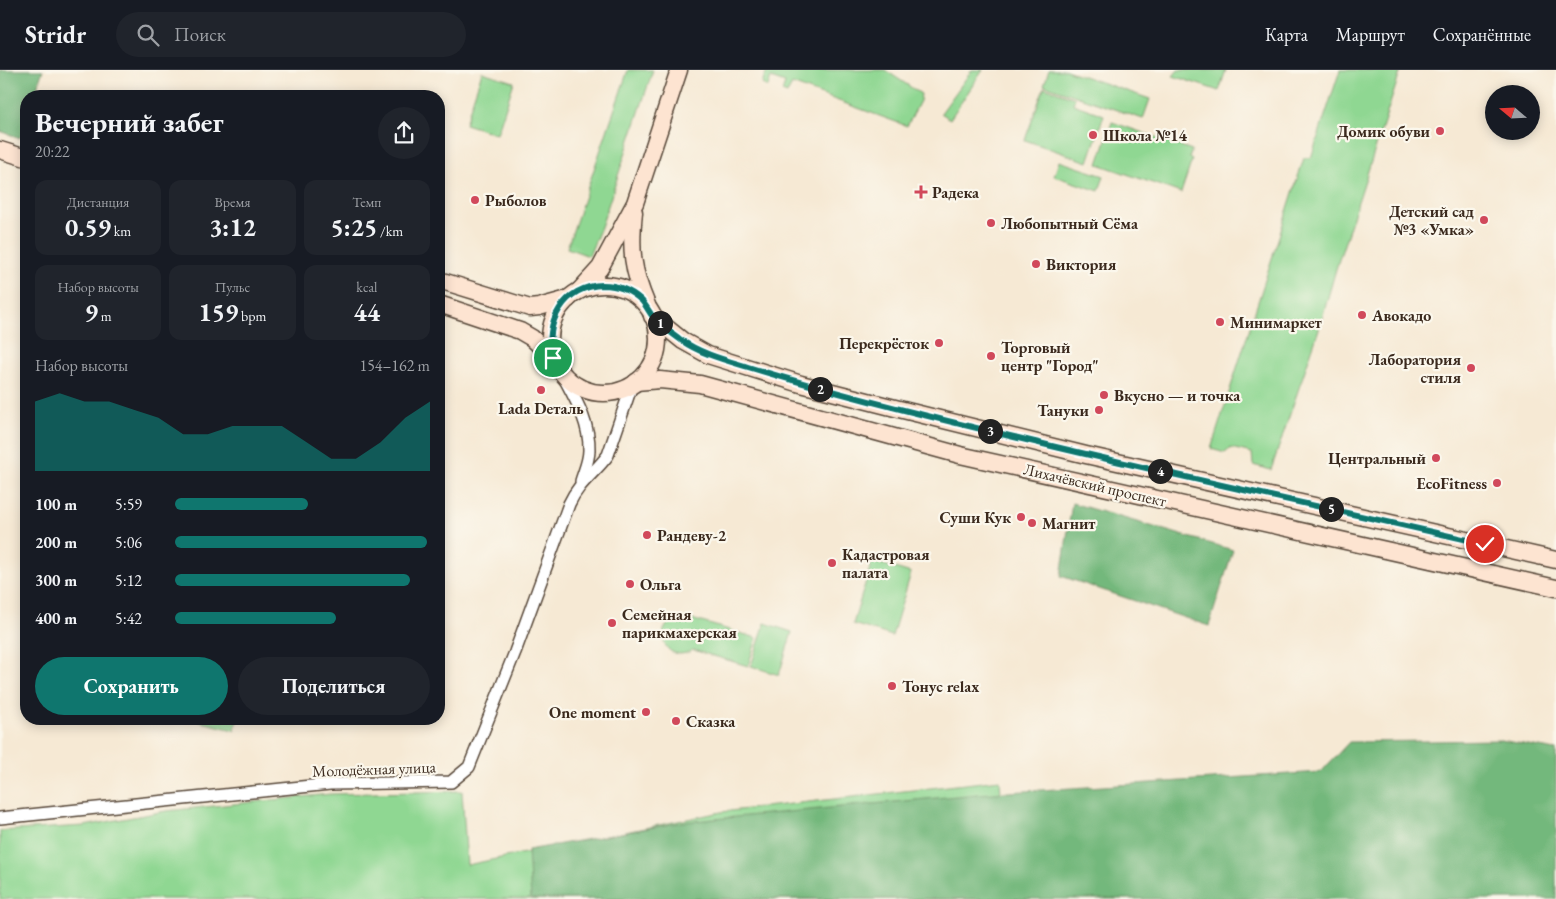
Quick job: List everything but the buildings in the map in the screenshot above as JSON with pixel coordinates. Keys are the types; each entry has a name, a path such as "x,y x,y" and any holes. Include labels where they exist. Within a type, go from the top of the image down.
{"main road":[{"path":"557,365 550,341 551,328 555,316 600,268 635,203 678,70"},
{"path":"0,150 20,156"},
{"path":"634,384 647,371 656,353 657,330 641,292 632,256 635,203"},
{"name":"Лихачёвский проспект","path":"445,282 530,308 539,307 574,295 593,286 606,285 618,287 635,296 650,313 683,342 708,355 801,384 1086,455 1556,560"},
{"name":"Лихачёвский проспект","path":"445,306 520,331 532,338 578,387 594,392 611,392 634,384 660,380 700,384 960,455 1556,588"}],"street":[{"name":"Молодёжная улица","path":"0,818 330,784 451,782 469,767 515,652 569,504 581,483 589,451 587,429 576,399 557,365"},
{"name":"Молодёжная улица","path":"581,483 608,455 634,384"}],"green space":[{"path":"0,70 43,70 36,90 20,90 20,138 0,131"},
{"path":"628,70 653,70 601,227 589,256 567,248"},
{"path":"767,70 885,70 921,94 920,101 907,126 792,84 787,94 782,92 785,83 771,78 768,87 762,84"},
{"path":"972,70 983,70 950,119 941,113"},
{"path":"1049,70 1066,70 1150,99 1143,119 1044,85"},
{"path":"1178,70 1226,70 1219,91 1173,76"},
{"path":"1340,70 1401,70 1336,269 1319,329 1271,470 1253,465 1252,453 1231,448 1225,453 1211,449 1304,158 1311,158"},
{"path":"482,72 514,82 497,134 465,124"},
{"path":"1044,87 1075,98 1073,104 1104,115 1088,162 1025,140"},
{"path":"1112,122 1192,150 1189,158 1192,160 1181,193 1098,164"},
{"path":"1059,161 1104,176 1099,191 1054,176"},
{"path":"1072,503 1233,550 1209,626 1061,576"},
{"path":"872,561 911,573 892,636 853,624"},
{"path":"688,618 757,638 748,666 693,650 683,654 674,653 668,649 663,635 665,628 672,622"},
{"path":"765,623 792,632 779,675 751,666"},
{"path":"214,725 236,725 234,730"},
{"path":"1501,740 1556,750 1556,899 531,899 528,850 683,822 978,794 1321,772 1349,742"},
{"path":"1000,780 1009,899 0,899 0,831 84,826 166,811 330,794 462,791 467,865 721,812"}],"place":[{"name":"Домик обуви","path":"1440,131"},
{"name":"Школа №14","path":"1093,135"},
{"name":"Радека","path":"921,192"},
{"name":"Рыболов","path":"475,200"},
{"name":"Детский сад №3 «Умка»","path":"1484,220"},
{"name":"Любопытный Сёма","path":"991,223"},
{"name":"Виктория","path":"1036,264"},
{"name":"Авокадо","path":"1362,315"},
{"name":"Минимаркет","path":"1220,322"},
{"name":"Перекрёсток","path":"939,343"},
{"name":"Торговый центр \"Город\"","path":"991,356"},
{"name":"Лаборатория стиля","path":"1471,368"},
{"name":"Lada Dеталь","path":"541,390"},
{"name":"Вкусно — и точка","path":"1104,395"},
{"name":"Тануки","path":"1099,410"},
{"name":"Центральный","path":"1436,458"},
{"name":"EcoFitness","path":"1497,483"},
{"name":"Суши Кук","path":"1021,517"},
{"name":"Магнит","path":"1032,523"},
{"name":"Рандеву-2","path":"647,535"},
{"name":"Кадастровая палата","path":"832,563"},
{"name":"Ольга","path":"630,584"},
{"name":"Семейная парикмахерская","path":"612,623"},
{"name":"Тонус relax","path":"892,686"},
{"name":"One moment","path":"646,712"},
{"name":"Сказка","path":"676,721"}],"route":[{"path":"553,358 550,341 551,328 560,307 580,290 593,286 606,285 618,287 630,292 640,300 652,316 683,342 708,355 801,384 1086,455 1485,544"}]}
